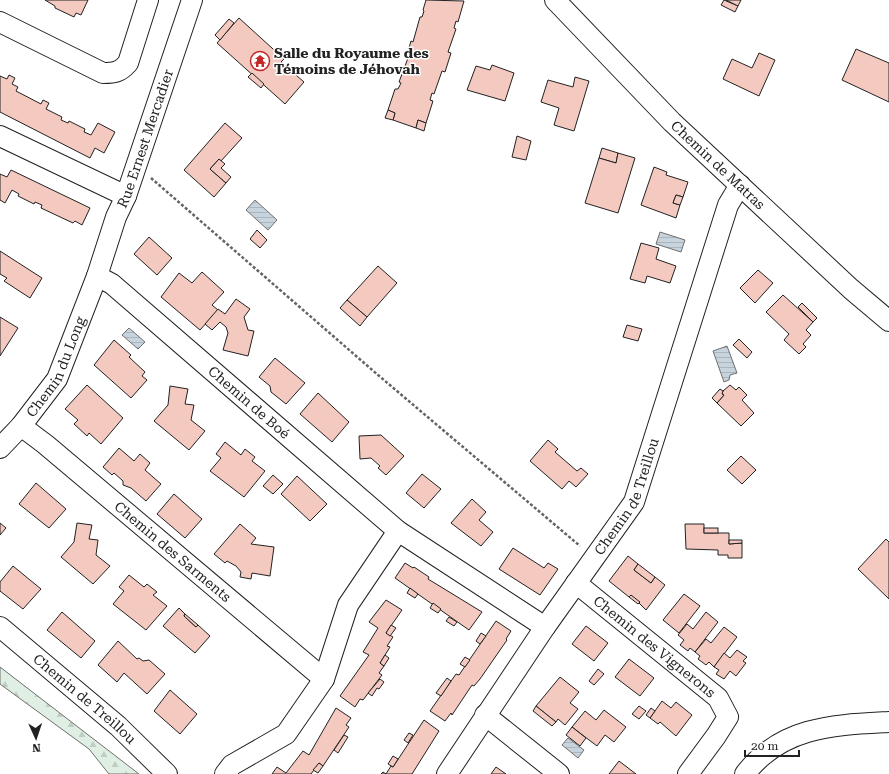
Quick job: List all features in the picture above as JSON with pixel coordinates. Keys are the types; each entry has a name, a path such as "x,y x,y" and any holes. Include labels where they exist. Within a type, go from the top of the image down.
{"street":[{"path":"0,22 103,73 113,73 122,71 128,63 148,0"},
{"name":"Rue Ernest Mercadier","path":"97,276 116,217 126,196 137,165 192,0"},
{"name":"Chemin de Matras","path":"554,0 672,122 851,289 889,321"},
{"path":"0,136 126,196"},
{"name":"Chemin de Treillou","path":"446,774 545,627 634,502 728,205 740,185"},
{"name":"Chemin du Long","path":"0,448 21,426 57,379 97,276"},
{"name":"Chemin de Boé","path":"97,276 112,284 398,531 545,627"},
{"name":"Chemin des Sarments","path":"21,426 45,444 324,679"},
{"path":"225,774 232,765 286,734 324,679 348,605 398,531"},
{"name":"Chemin des Vignerons","path":"576,583 718,698 728,717 688,774"},
{"name":"Chemin de Treillou","path":"0,627 118,726 167,774"},
{"path":"485,715 559,774"},
{"path":"745,774 763,755 781,742 800,733 839,725 889,722"}],"path":[{"path":"137,165 378,375 594,558"}],"green space":[{"path":"0,667 139,774 109,774 89,749 0,684"}],"shaded area":[{"path":"255,200 277,220 268,230 246,210"},
{"path":"660,232 685,240 681,252 656,244"},
{"path":"129,328 145,342 138,349 122,335"},
{"path":"727,346 737,373 730,375 729,380 724,382 713,351"},
{"path":"568,738 584,750 578,758 562,745"}],"building":[{"path":"45,0 88,0 81,15 76,13 74,17 55,8 55,6"},
{"path":"426,0 464,1 458,22 456,21 454,28 456,29 448,52 451,53 445,72 442,71 434,94 432,93 430,100 433,101 426,123 418,120 416,128 393,120 395,113 388,110 395,89 398,89 401,83 399,82 408,58 406,58 411,41 413,42 420,17 422,17 424,11"},
{"path":"724,0 738,6 735,12 721,5"},
{"path":"726,0 741,0 738,6"},
{"name":"Salle du Royaume des Témoins de Jéhovah","path":"239,18 284,59 281,62 304,82 285,104 217,43"},
{"path":"229,19 234,23 220,40 215,35"},
{"path":"856,49 889,63 889,102 842,80"},
{"path":"759,53 775,60 759,96 723,79 732,59 752,68"},
{"path":"492,65 514,73 505,101 467,90 476,66 490,70"},
{"path":"252,73 264,84 261,88 248,77"},
{"path":"9,75 15,78 12,84 18,87 16,91 41,104 43,100 49,103 46,109 62,117 61,120 68,123 69,121 85,129 84,132 91,135 98,123 115,132 104,153 95,148 90,158 0,112 0,76 7,79"},
{"path":"575,77 589,81 574,131 554,125 559,108 541,102 548,80 573,87"},
{"path":"388,110 395,113 393,120 385,118"},
{"path":"418,120 426,123 424,131 416,128"},
{"path":"225,123 242,138 221,161 219,159 210,169 226,183 214,197 184,170"},
{"path":"517,136 531,141 526,160 512,157"},
{"path":"602,148 618,153 616,163 599,158"},
{"path":"618,153 635,158 618,213 585,203 599,158 616,163"},
{"path":"219,159 225,164 221,168 231,177 226,183 210,169"},
{"path":"654,167 667,172 666,175 688,182 683,197 676,195 673,203 680,205 676,218 641,205"},
{"path":"11,170 90,208 82,225 75,221 73,223 41,208 42,205 35,202 34,204 18,196 19,194 12,190 5,203 0,200 0,174 7,177"},
{"path":"676,195 683,197 680,205 673,203"},
{"path":"257,230 267,240 260,248 250,239"},
{"path":"149,237 172,258 157,275 134,254"},
{"path":"641,243 659,248 656,259 676,266 670,283 647,276 645,283 630,279"},
{"path":"0,251 42,278 30,298 4,281 7,278 0,274"},
{"path":"378,266 397,283 367,317 347,300"},
{"path":"758,270 773,283 755,303 740,288"},
{"path":"202,272 224,292 212,305 218,310 200,330 161,297 179,273 192,283"},
{"path":"783,295 813,322 806,330 811,335 803,344 806,347 799,354 784,340 789,334 766,312"},
{"path":"236,299 250,309 244,317 248,330 254,331 248,356 223,350 228,333 226,327 220,322 212,330 205,324 218,309 225,314"},
{"path":"347,300 367,317 360,326 340,308"},
{"path":"802,303 817,318 813,322 798,307"},
{"path":"0,317 18,328 0,356"},
{"path":"627,325 642,329 638,341 623,337"},
{"path":"739,339 752,352 747,358 733,345"},
{"path":"114,340 131,355 129,357 145,372 142,376 147,380 131,398 94,365"},
{"path":"275,358 305,383 286,404 271,392 270,386 259,377"},
{"path":"87,385 123,418 101,444 89,433 87,436 74,424 78,420 65,409"},
{"path":"730,385 736,390 739,387 747,395 742,400 754,413 741,426 717,403 724,395 722,394 723,391"},
{"path":"170,386 188,389 185,404 194,405 191,420 205,431 189,450 154,421 168,405"},
{"path":"720,389 723,391 722,394 724,395 717,403 712,398"},
{"path":"318,393 349,422 332,442 300,414"},
{"path":"381,435 404,456 386,475 378,468 380,466 371,458 360,459 359,436"},
{"path":"548,440 558,449 555,452 577,471 581,468 588,474 576,487 569,481 562,489 530,461"},
{"path":"225,442 241,455 245,449 255,457 252,461 265,471 244,497 210,471 221,458 216,454"},
{"path":"119,448 134,461 140,454 150,463 145,470 161,484 146,501 131,488 123,485 123,481 114,473 112,475 103,467"},
{"path":"741,456 756,470 742,484 727,470"},
{"path":"422,474 441,489 424,508 406,493"},
{"path":"273,475 283,484 273,494 263,486"},
{"path":"297,476 327,504 310,521 281,494"},
{"path":"36,483 66,509 49,528 19,504"},
{"path":"174,494 202,519 185,538 157,514"},
{"path":"472,499 486,512 479,520 493,532 481,546 451,523"},
{"path":"0,523 6,528 0,535"},
{"path":"77,523 92,525 89,539 98,540 96,555 110,566 93,584 61,557 74,542"},
{"path":"240,524 256,538 251,544 274,547 270,576 252,573 251,579 240,577 241,572 236,566 227,561 225,563 214,554"},
{"path":"685,524 704,524 704,533 729,533 729,544 742,543 742,558 728,558 728,555 718,555 718,550 686,549"},
{"path":"704,528 718,528 718,533 704,533"},
{"path":"886,539 889,542 889,599 858,569"},
{"path":"729,540 742,540 742,543 729,544"},
{"path":"513,548 544,568 548,563 558,569 540,595 499,569"},
{"path":"628,556 638,564 634,570 651,583 655,577 665,585 646,610 631,595 629,597 609,581"},
{"path":"405,563 413,568 414,567 429,577 428,579 482,612 469,630 395,578"},
{"path":"638,564 655,577 651,583 634,570"},
{"path":"13,566 41,589 23,609 0,591 0,582"},
{"path":"129,575 144,587 147,584 157,592 153,595 167,606 146,630 113,604 124,591 119,587"},
{"path":"410,588 418,594 415,598 407,593"},
{"path":"684,594 700,606 679,633 663,620"},
{"path":"631,595 640,602 638,604 629,597"},
{"path":"386,600 402,610 386,633 393,637 387,646 390,647 380,663 384,666 379,673 382,675 363,700 360,699 355,707 340,696 369,655 363,652 378,628 369,622"},
{"path":"433,603 441,609 438,613 430,608"},
{"path":"179,608 185,614 184,616 196,627 198,625 210,636 195,653 163,626"},
{"path":"62,612 95,641 81,658 47,630"},
{"path":"706,612 718,622 695,652 690,648 688,651 680,645 684,640 678,635 687,624 693,629"},
{"path":"185,614 198,625 196,627 184,616"},
{"path":"449,617 457,622 454,626 446,621"},
{"path":"496,621 511,631 506,639 507,640 480,679 474,686 472,685 452,715 451,713 445,721 430,711 456,674 459,675"},
{"path":"391,625 396,628 390,636 386,633"},
{"path":"586,626 608,643 594,661 572,644"},
{"path":"724,627 737,637 714,667 709,662 706,665 698,659 700,656 695,652 706,639 711,643"},
{"path":"481,633 486,636 480,644 476,641"},
{"path":"118,641 137,659 139,658 143,661 149,660 165,674 147,694 124,673 117,682 98,665"},
{"path":"737,650 747,657 743,661 746,663 736,676 730,671 724,679 716,674 719,670 714,667 724,653 730,658"},
{"path":"385,655 389,658 384,666 380,663"},
{"path":"465,657 470,660 465,667 460,664"},
{"path":"629,659 654,678 640,696 615,677"},
{"path":"598,669 604,674 594,685 589,681"},
{"path":"560,677 579,692 570,703 578,709 565,725 558,719 556,722 536,706"},
{"path":"447,678 451,681 441,696 436,693"},
{"path":"380,679 384,682 379,689 377,688 372,696 368,693"},
{"path":"170,690 197,714 180,734 154,711"},
{"path":"662,701 671,708 676,702 692,715 676,736 660,722 658,724 650,718"},
{"path":"536,706 556,722 552,726 533,711"},
{"path":"639,706 646,711 639,719 632,714"},
{"path":"336,708 351,718 346,725 349,727 323,766 319,763 311,774 272,774 277,767 286,773 303,751 309,755"},
{"path":"651,708 655,711 650,718 646,715"},
{"path":"604,710 626,727 614,742 605,735 597,746 572,727 585,711 596,720"},
{"path":"424,720 439,731 412,774 386,774 391,766 393,767"},
{"path":"572,727 586,738 580,746 566,735"},
{"path":"409,733 413,735 408,743 404,740"},
{"path":"344,735 348,737 338,753 334,750"},
{"path":"393,756 398,759 393,767 388,764"},
{"path":"619,761 636,774 609,774"},
{"path":"319,763 323,766 318,773 313,770"},
{"path":"496,767 506,774 491,774"}],"place":[{"name":"Salle du Royaume des Témoins de Jéhovah","path":"260,61"}]}
